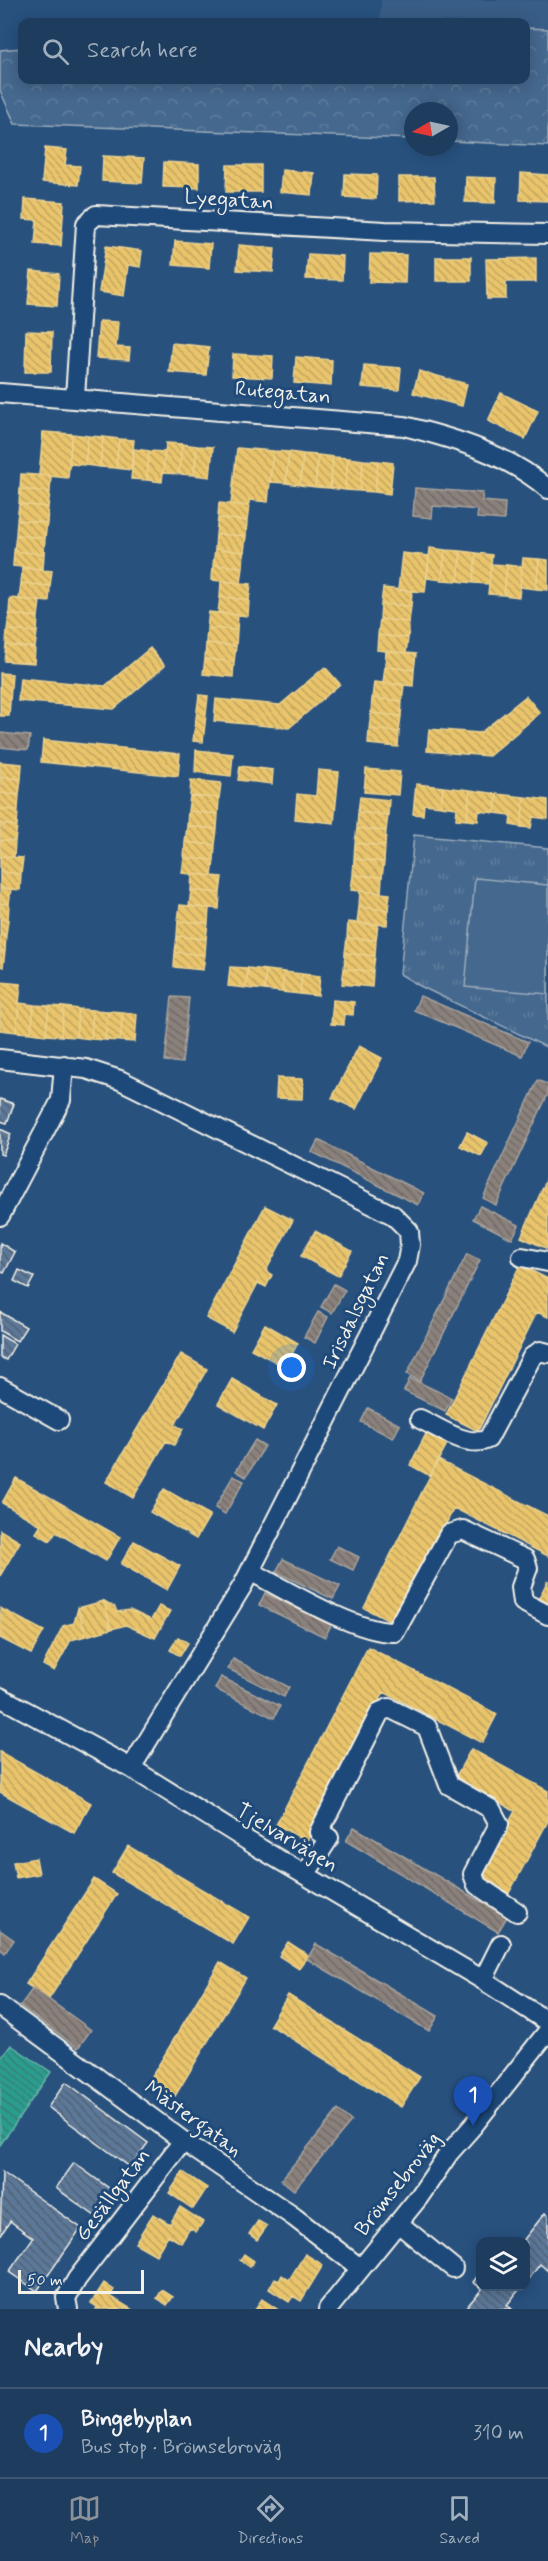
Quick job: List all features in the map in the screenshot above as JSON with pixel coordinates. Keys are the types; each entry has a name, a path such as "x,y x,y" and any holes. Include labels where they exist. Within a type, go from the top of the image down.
{"street":[{"name":"Lyegatan","path":"75,398 87,224 96,214 385,231 548,234"},
{"name":"Rutegatan","path":"0,393 404,426 464,442 545,481"},
{"name":"Irisdalsgatan","path":"0,1059 64,1065 86,1069 120,1080 393,1215 409,1231 410,1245 407,1261 250,1571 131,1768"},
{"path":"0,1216 61,1100 64,1065"},
{"path":"522,1257 548,1262"},
{"path":"420,1419 470,1442 480,1443 488,1439 532,1357 540,1351 548,1353"},
{"path":"0,1387 59,1420"},
{"path":"250,1571 317,1606 370,1629 383,1633 395,1632 449,1534 463,1530 525,1559 528,1568 521,1587 523,1602 548,1615"},
{"name":"Tjelvarvägen","path":"0,1697 131,1768 305,1875 483,1980 548,2022"},
{"path":"305,1875 329,1838 319,1832 346,1777 380,1712 389,1708 427,1727 449,1785 491,1809 499,1824 473,1874 477,1885 517,1912"},
{"path":"483,1980 501,1944"},
{"name":"Mästergatan","path":"0,2006 183,2141 294,2217 360,2268"},
{"name":"Brömsebroväg","path":"328,2309 398,2223 449,2153 474,2126 548,2031"},
{"name":"Gesällgatan","path":"68,2309 66,2298 77,2279 183,2141"},
{"path":"398,2223 453,2268"}],"shaded area":[{"path":"381,0 548,0 548,29 530,28 530,18 380,18"}],"green space":[{"path":"530,28 548,29 548,146 458,141 458,102 404,102 404,139 15,124 0,90 0,50 18,48 18,84 530,84"},
{"path":"414,835 548,848 548,1048 400,974"},
{"path":"475,878 548,885 548,994 465,987"}],"building: Homes":[{"path":"45,148 67,150 65,165 80,166 78,185 42,182"},
{"path":"103,156 144,158 142,183 102,181"},
{"path":"164,162 199,164 199,188 163,187"},
{"path":"227,165 261,165 261,192 226,192"},
{"path":"282,170 314,173 312,195 280,192"},
{"path":"521,173 548,175 548,201 520,200"},
{"path":"345,174 377,175 376,199 344,197"},
{"path":"399,177 434,177 435,200 399,201"},
{"path":"466,177 496,178 495,203 465,202"},
{"path":"25,199 64,202 61,246 35,244 37,220 24,219"},
{"path":"175,241 211,244 209,268 173,265"},
{"path":"239,245 275,248 273,272 237,270"},
{"path":"106,246 142,251 140,267 128,265 124,296 99,292"},
{"path":"308,254 343,256 342,280 306,279"},
{"path":"370,254 406,255 405,283 369,282"},
{"path":"436,257 471,257 471,281 436,281"},
{"path":"536,258 536,282 506,282 506,299 487,299 486,259"},
{"path":"31,271 59,274 57,306 28,304"},
{"path":"99,321 118,322 116,347 130,348 129,360 96,358"},
{"path":"26,331 52,332 51,372 25,372"},
{"path":"172,343 209,347 206,375 169,372"},
{"path":"233,354 273,356 272,378 232,376"},
{"path":"296,357 332,360 331,386 294,383"},
{"path":"364,365 401,368 399,390 362,387"},
{"path":"419,371 467,384 462,406 413,393"},
{"path":"501,393 538,411 525,439 488,421"},
{"path":"43,432 72,434 68,478 39,475"},
{"path":"72,434 88,436 85,465 69,464"},
{"path":"88,436 103,437 100,467 85,465"},
{"path":"103,437 119,439 116,468 100,467"},
{"path":"119,439 134,440 131,470 116,468"},
{"path":"166,443 182,444 179,474 163,473"},
{"path":"182,444 197,446 194,475 179,474"},
{"path":"197,446 213,447 210,477 194,475"},
{"path":"237,448 273,451 268,502 249,500 249,506 231,504"},
{"path":"134,449 149,451 147,480 131,479"},
{"path":"149,451 165,452 162,482 147,480"},
{"path":"273,451 289,452 286,483 270,482"},
{"path":"289,452 303,454 300,485 286,483"},
{"path":"303,454 318,455 315,487 300,485"},
{"path":"318,455 333,457 330,488 315,487"},
{"path":"333,457 348,458 345,490 330,488"},
{"path":"348,458 363,460 360,491 345,490"},
{"path":"363,460 378,461 375,492 360,491"},
{"path":"378,461 393,463 390,494 375,492"},
{"path":"21,474 51,476 50,492 20,489"},
{"path":"20,489 50,492 48,507 19,504"},
{"path":"219,503 249,506 247,521 218,518"},
{"path":"19,504 48,507 47,523 17,520"},
{"path":"218,518 247,521 246,536 216,534"},
{"path":"17,520 47,523 45,538 16,535"},
{"path":"216,534 246,536 244,552 215,549"},
{"path":"16,535 45,538 44,554 14,551"},
{"path":"430,548 445,550 442,580 427,578"},
{"path":"215,549 244,552 243,567 213,565"},
{"path":"445,550 461,551 458,581 442,580"},
{"path":"14,551 44,554 43,569 13,566"},
{"path":"461,551 476,553 473,583 458,581"},
{"path":"402,553 429,556 425,592 398,590"},
{"path":"476,553 492,555 489,584 473,583"},
{"path":"523,558 539,559 536,589 520,587"},
{"path":"539,559 548,560 548,590 536,589"},
{"path":"491,564 507,565 504,595 488,594"},
{"path":"213,565 243,567 241,583 212,580"},
{"path":"507,565 522,567 519,597 504,595"},
{"path":"22,568 52,571 50,586 21,583"},
{"path":"221,581 251,584 249,600 220,597"},
{"path":"21,583 50,586 49,602 19,599"},
{"path":"383,588 412,591 411,606 381,604"},
{"path":"220,597 249,600 248,616 218,613"},
{"path":"10,598 40,601 38,617 9,614"},
{"path":"381,604 411,606 409,622 380,619"},
{"path":"209,612 238,615 237,630 207,628"},
{"path":"9,614 38,617 37,632 7,630"},
{"path":"380,619 409,622 408,638 378,635"},
{"path":"207,628 237,630 236,646 206,643"},
{"path":"7,630 37,632 35,648 6,645"},
{"path":"378,635 408,638 406,653 377,650"},
{"path":"206,643 236,646 234,662 205,659"},
{"path":"6,645 35,648 34,663 4,661"},
{"path":"150,648 165,666 114,709 18,701 20,678 105,686"},
{"path":"386,651 416,654 414,670 385,667"},
{"path":"205,659 234,662 233,677 203,674"},
{"path":"325,667 340,684 289,728 214,721 216,699 280,705"},
{"path":"385,667 414,670 413,686 383,683"},
{"path":"0,673 12,674 9,716 0,716"},
{"path":"374,682 404,685 402,701 372,698"},
{"path":"199,695 208,696 203,742 193,741"},
{"path":"526,696 540,713 489,756 427,751 429,729 480,733"},
{"path":"372,698 402,701 401,716 371,713"},
{"path":"371,713 401,716 399,732 369,729"},
{"path":"369,729 399,732 398,747 368,744"},
{"path":"43,740 180,754 178,776 41,762"},
{"path":"196,750 233,754 231,776 195,772"},
{"path":"0,762 22,764 21,779 0,777"},
{"path":"240,766 273,770 272,784 238,780"},
{"path":"366,769 400,772 398,795 364,792"},
{"path":"318,770 339,772 334,823 295,819 297,794 316,796"},
{"path":"0,777 21,779 19,795 0,793"},
{"path":"191,780 221,783 219,798 190,796"},
{"path":"416,784 443,787 441,806 424,804 423,815 413,814"},
{"path":"443,787 470,790 467,820 456,819 457,808 441,806"},
{"path":"470,790 497,794 495,813 479,811 478,821 467,820"},
{"path":"0,793 19,795 18,810 0,809"},
{"path":"497,794 524,797 521,827 510,825 511,815 495,813"},
{"path":"190,796 219,798 218,814 188,811"},
{"path":"360,797 389,800 388,815 358,812"},
{"path":"524,797 548,800 548,819 533,817 531,828 521,827"},
{"path":"0,809 18,810 17,826 0,824"},
{"path":"188,811 218,814 217,829 187,826"},
{"path":"358,812 388,815 386,831 357,828"},
{"path":"0,824 17,826 15,841 0,840"},
{"path":"187,826 217,829 215,845 185,842"},
{"path":"357,828 386,831 385,846 355,843"},
{"path":"0,840 15,841 14,857 0,856"},
{"path":"185,842 215,845 214,860 184,858"},
{"path":"355,843 385,846 384,862 354,859"},
{"path":"0,856 23,858 21,874 0,872"},
{"path":"184,858 214,860 212,876 182,873"},
{"path":"354,859 384,862 382,877 353,875"},
{"path":"0,872 21,874 20,890 0,888"},
{"path":"192,874 222,877 220,893 191,890"},
{"path":"353,875 382,877 381,893 351,890"},
{"path":"0,888 11,889 9,904 0,903"},
{"path":"191,890 220,893 219,909 189,906"},
{"path":"360,891 390,894 388,910 359,907"},
{"path":"0,903 9,904 8,920 0,919"},
{"path":"180,905 209,908 208,923 178,921"},
{"path":"359,907 388,910 387,925 357,923"},
{"path":"0,919 8,920 6,935 0,935"},
{"path":"178,921 208,923 206,939 177,936"},
{"path":"348,922 378,925 376,940 347,938"},
{"path":"0,935 6,935 5,951 0,951"},
{"path":"177,936 206,939 205,955 175,952"},
{"path":"347,938 376,940 375,956 345,953"},
{"path":"0,951 5,951 3,967 0,966"},
{"path":"175,952 205,955 203,970 174,967"},
{"path":"345,953 375,956 373,971 344,969"},
{"path":"230,967 248,968 246,988 228,986"},
{"path":"248,968 266,970 264,990 246,988"},
{"path":"344,969 373,971 372,987 342,984"},
{"path":"266,970 284,972 282,992 264,990"},
{"path":"284,972 302,974 300,994 282,992"},
{"path":"302,974 320,976 318,996 300,994"},
{"path":"0,982 21,984 16,1032 0,1030"},
{"path":"333,1000 354,1002 353,1015 344,1014 344,1025 331,1024"},
{"path":"19,1003 34,1005 31,1033 16,1032"},
{"path":"34,1005 49,1006 46,1035 31,1033"},
{"path":"49,1006 64,1007 61,1036 46,1035"},
{"path":"64,1007 78,1009 76,1037 61,1036"},
{"path":"78,1009 93,1010 91,1039 76,1037"},
{"path":"93,1010 108,1011 105,1040 91,1039"},
{"path":"108,1011 123,1012 120,1041 105,1040"},
{"path":"123,1012 137,1014 135,1042 120,1041"},
{"path":"359,1046 382,1058 356,1109 332,1098"},
{"path":"277,1078 303,1079 302,1099 276,1098"},
{"path":"467,1132 488,1143 481,1156 460,1146"},
{"path":"548,1176 548,1249 521,1237"},
{"path":"265,1206 293,1220 266,1271 272,1275 266,1287 258,1283 232,1332 206,1318"},
{"path":"315,1231 352,1251 338,1276 301,1256"},
{"path":"520,1265 548,1279 548,1317 537,1312 478,1431 446,1415"},
{"path":"265,1324 298,1343 285,1367 251,1349"},
{"path":"181,1354 207,1369 175,1425 183,1429 174,1445 166,1441 133,1498 106,1482"},
{"path":"232,1379 277,1405 263,1430 218,1404"},
{"path":"427,1432 448,1442 430,1476 410,1465"},
{"path":"438,1460 548,1516 548,1556 454,1508 395,1624 364,1608"},
{"path":"16,1478 120,1537 106,1561 56,1532 50,1541 36,1533 41,1525 2,1503"},
{"path":"164,1489 210,1515 196,1539 150,1512"},
{"path":"0,1530 20,1542 0,1576"},
{"path":"134,1541 180,1566 167,1590 121,1564"},
{"path":"548,1580 548,1605 538,1600"},
{"path":"104,1601 115,1607 117,1612 130,1610 151,1620 159,1606 170,1611 155,1638 126,1625 111,1629"},
{"path":"104,1601 111,1629 86,1636 78,1608"},
{"path":"0,1608 44,1631 31,1654 0,1638"},
{"path":"78,1608 86,1636 71,1640 54,1671 43,1665 63,1626 74,1623"},
{"path":"178,1637 188,1643 180,1656 170,1650"},
{"path":"368,1647 497,1714 482,1743 384,1692 307,1841 276,1825"},
{"path":"471,1749 548,1791 548,1821 509,1893 480,1877 515,1811 455,1778"},
{"path":"0,1752 91,1803 74,1833 0,1792"},
{"path":"128,1846 249,1917 233,1944 112,1873"},
{"path":"36,1858 39,1874 16,1878 13,1862"},
{"path":"94,1879 117,1894 49,1999 26,1984"},
{"path":"288,1942 308,1955 299,1969 279,1956"},
{"path":"220,1962 246,1978 175,2096 149,2081"},
{"path":"288,1995 420,2077 401,2107 270,2025"},
{"path":"183,2172 207,2188 193,2209 169,2193"},
{"path":"180,2207 203,2222 196,2232 190,2228 181,2243 168,2235 156,2255 135,2243 153,2214 170,2224"},
{"path":"258,2221 267,2226 257,2240 249,2234"},
{"path":"244,2254 254,2261 250,2267 240,2260"},
{"path":"305,2254 323,2265 301,2301 293,2296 289,2302 269,2289 275,2278 279,2281 282,2275 289,2280"},
{"path":"104,2283 114,2290 110,2296 131,2309 96,2309 97,2307 91,2303"},
{"path":"162,2290 173,2297 167,2305 157,2298"},
{"path":"262,2299 277,2309 255,2309"}],"building: Schools":[{"path":"11,2045 51,2072 0,2145 0,2059"}],"building: Industry":[{"path":"415,488 483,493 482,501 505,503 504,520 477,518 478,510 433,506 432,518 413,516"},
{"path":"0,733 30,736 28,750 0,747"},
{"path":"420,996 528,1042 522,1056 414,1010"},
{"path":"172,997 189,998 182,1063 165,1061"},
{"path":"538,1080 548,1085 548,1094 496,1205 483,1198"},
{"path":"318,1140 424,1193 418,1205 312,1152"},
{"path":"480,1206 519,1225 512,1239 473,1219"},
{"path":"467,1254 480,1260 420,1381 407,1374"},
{"path":"334,1284 345,1290 332,1313 321,1307"},
{"path":"318,1312 328,1317 315,1343 304,1337"},
{"path":"410,1378 452,1398 445,1411 404,1391"},
{"path":"368,1408 400,1425 393,1438 361,1422"},
{"path":"255,1440 265,1446 246,1477 236,1471"},
{"path":"233,1476 244,1481 225,1514 215,1508"},
{"path":"337,1546 359,1557 353,1570 330,1559"},
{"path":"283,1559 340,1586 333,1599 276,1572"},
{"path":"265,1593 331,1625 325,1637 259,1605"},
{"path":"233,1659 289,1687 284,1697 228,1669"},
{"path":"221,1677 280,1706 274,1718 215,1689"},
{"path":"354,1827 507,1917 498,1932 346,1841"},
{"path":"0,1930 14,1940 5,1953 0,1949"},
{"path":"316,1944 438,2016 429,2031 307,1959"},
{"path":"33,1988 91,2030 78,2048 20,2006"},
{"path":"338,2110 351,2121 294,2190 281,2180"}],"building: Other":[{"path":"0,1099 14,1104 7,1123 0,1121"},
{"path":"0,1129 11,1134 3,1155 0,1154"},
{"path":"0,1243 15,1252 4,1273 0,1271"},
{"path":"19,1270 34,1277 28,1288 14,1281"},
{"path":"0,1312 26,1327 17,1341 0,1331"},
{"path":"0,1335 15,1344 6,1360 0,1357"},
{"path":"66,2082 148,2143 130,2167 48,2107"},
{"path":"74,2163 113,2191 95,2216 56,2188"},
{"path":"2,2172 81,2228 37,2291 9,2272 33,2238 10,2221 0,2236"},
{"path":"545,2213 548,2216 548,2271 540,2264 530,2278 530,2237 526,2237"},
{"path":"480,2291 518,2291 507,2305 512,2309 465,2309"}],"place":[{"name":"Bingebyplan","path":"473,2126"}]}
